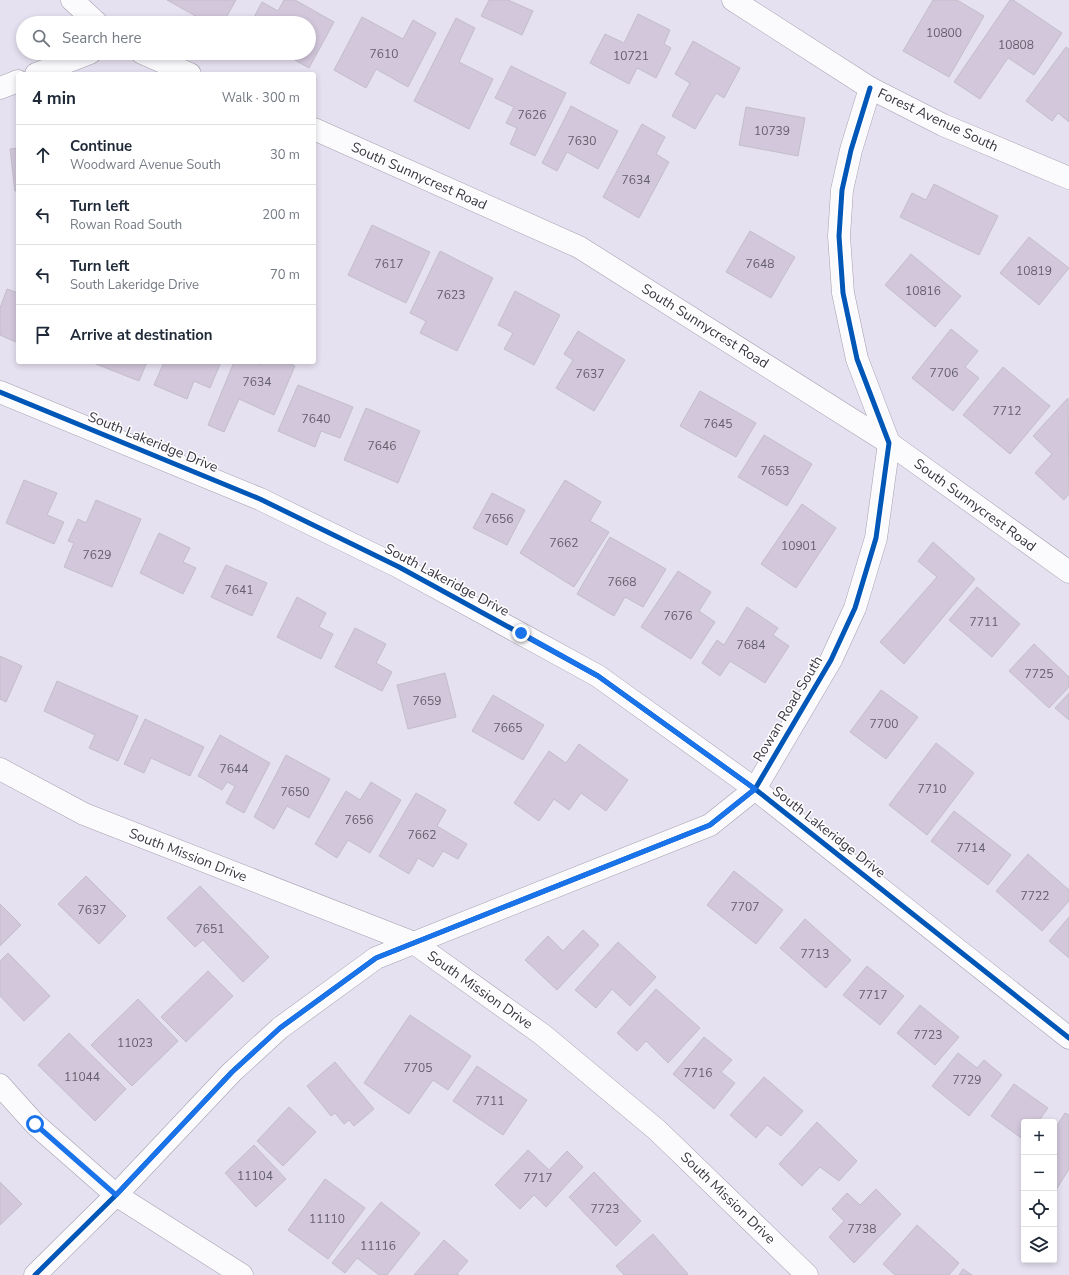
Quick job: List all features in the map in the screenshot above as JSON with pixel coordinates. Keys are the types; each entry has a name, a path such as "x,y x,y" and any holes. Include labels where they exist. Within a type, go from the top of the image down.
{"street":[{"path":"72,0 89,16"},
{"name":"Forest Avenue South","path":"732,0 870,88 943,125 1069,178"},
{"path":"41,72 72,60"},
{"path":"158,60 185,72"},
{"path":"0,88 16,82"},
{"name":"Rowan Road South","path":"34,1275 116,1195 232,1072 280,1028 376,958 710,825 755,789 831,660 855,608 876,538 889,443 857,359 843,293 839,236 842,190 851,150 870,88"},
{"name":"South Sunnycrest Road","path":"316,130 579,247 889,443 1069,572"},
{"name":"South Lakeridge Drive","path":"0,392 260,500 399,567 598,676 755,789 1069,1038"},
{"name":"South Mission Drive","path":"0,769 84,814 414,943 543,1035 657,1130 808,1275"},
{"path":"0,1085 35,1124 116,1195 242,1275"}],"building":[{"path":"167,0 236,0 227,16 196,16"},
{"path":"284,0 295,0 334,22 316,55 316,16 255,16 262,2 278,11"},
{"path":"489,0 508,0 533,11 522,35 481,16"},
{"path":"933,0 957,0 984,16 949,77 903,51"},
{"path":"1010,0 1013,0 1062,33 1034,75 1008,58 980,99 954,82"},
{"path":"638,14 670,30 664,44 671,48 656,78 637,68 629,84 590,63 605,34 624,43"},
{"path":"362,17 403,39 413,20 436,33 408,87 376,69 366,88 334,70"},
{"path":"456,18 475,28 459,62 493,79 469,129 414,101"},
{"path":"693,41 740,68 724,98 716,93 695,129 672,116 690,83 675,74"},
{"path":"1066,47 1069,49 1069,122 1058,113 1052,121 1026,101"},
{"path":"295,60 313,60 309,68"},
{"path":"511,66 566,93 535,156 510,144 517,128 506,123 514,107 495,98"},
{"path":"571,106 618,131 598,169 567,152 557,171 542,163"},
{"path":"746,107 805,118 798,156 739,145"},
{"path":"642,124 665,137 656,154 669,162 639,218 603,197"},
{"path":"16,148 16,191 15,191 10,149"},
{"path":"934,184 998,216 979,255 900,217 912,193 926,200"},
{"path":"372,225 430,252 406,303 348,275"},
{"path":"750,231 795,257 771,298 726,272"},
{"path":"1029,237 1069,268 1039,305 1000,273"},
{"path":"440,251 493,278 457,351 420,333 426,321 410,313"},
{"path":"911,254 961,296 935,327 885,285"},
{"path":"7,289 16,292 16,342 0,335 0,308"},
{"path":"515,291 560,315 534,365 504,349 513,333 498,325"},
{"path":"951,329 978,351 965,367 979,378 953,411 912,378"},
{"path":"578,331 625,360 594,411 556,388 573,360 564,354"},
{"path":"96,364 146,364 139,381"},
{"path":"163,364 220,364 210,388 194,381 187,399 154,385"},
{"path":"233,364 291,364 295,366 274,415 239,399 224,432 208,425"},
{"path":"1003,367 1050,406 1010,454 963,415"},
{"path":"298,385 353,407 340,438 321,431 315,447 278,431"},
{"path":"700,391 756,423 736,457 680,426"},
{"path":"1068,398 1069,494 1064,500 1035,473 1052,454 1033,436"},
{"path":"366,408 420,431 398,483 344,460"},
{"path":"764,435 812,464 787,506 738,477"},
{"path":"24,480 57,493 47,515 64,522 54,544 6,523"},
{"path":"565,480 601,502 590,521 609,532 574,587 520,553"},
{"path":"492,493 525,510 507,545 473,528"},
{"path":"96,500 141,519 112,587 64,567 74,543 68,541 78,519 86,523"},
{"path":"802,504 836,528 796,588 761,564"},
{"path":"159,533 190,548 183,562 196,568 183,594 140,573"},
{"path":"610,537 666,569 643,607 625,597 614,616 577,594"},
{"path":"933,542 975,579 904,664 880,642 937,577 918,561"},
{"path":"226,565 267,583 252,616 211,597"},
{"path":"678,571 711,592 699,611 715,622 691,659 641,627"},
{"path":"977,587 1020,624 992,657 949,620"},
{"path":"297,597 326,613 319,627 333,634 321,659 277,637"},
{"path":"747,607 778,628 773,635 789,646 765,683 730,661 720,676 702,663 717,640 724,645"},
{"path":"355,628 386,644 376,663 392,672 382,691 335,667"},
{"path":"1034,644 1069,677 1069,687 1049,708 1009,671"},
{"path":"0,656 22,666 6,702 0,699"},
{"path":"445,673 456,717 408,729 397,685"},
{"path":"57,681 138,716 118,761 89,748 95,735 44,711"},
{"path":"881,690 918,717 886,759 850,732"},
{"path":"1069,693 1069,720 1055,708"},
{"path":"493,695 544,725 523,760 472,731"},
{"path":"145,719 204,747 190,776 151,758 144,773 124,764"},
{"path":"220,735 270,763 244,813 226,803 235,786 227,782 222,790 198,776"},
{"path":"936,743 974,773 927,835 889,805"},
{"path":"579,744 628,780 606,811 581,793 569,810 554,799 539,821 514,803 549,751 566,763"},
{"path":"286,755 330,779 309,818 287,806 274,829 254,817"},
{"path":"371,782 401,800 370,853 348,840 337,858 315,844 346,791 360,800"},
{"path":"416,793 446,810 437,826 467,844 458,859 443,851 433,867 418,858 409,874 379,856"},
{"path":"954,811 1011,855 988,885 931,841"},
{"path":"1028,854 1069,890 1069,901 1042,931 996,891"},
{"path":"734,871 783,910 756,944 707,905"},
{"path":"86,876 126,916 99,944 58,904"},
{"path":"200,886 269,957 243,982 203,940 195,947 167,918"},
{"path":"0,904 21,925 0,946"},
{"path":"1069,917 1069,958 1049,941"},
{"path":"805,919 851,960 826,988 780,948"},
{"path":"583,930 599,945 557,990 525,960 548,936 563,951"},
{"path":"618,942 656,977 630,1006 612,989 596,1008 575,990"},
{"path":"8,953 50,996 24,1021 0,996 0,961"},
{"path":"867,966 904,996 880,1025 843,995"},
{"path":"208,971 233,996 186,1042 161,1017"},
{"path":"656,989 700,1028 668,1063 646,1041 637,1051 617,1033"},
{"path":"138,999 178,1041 132,1086 91,1045"},
{"path":"920,1005 959,1037 935,1065 897,1033"},
{"path":"410,1015 471,1056 448,1090 433,1080 409,1114 364,1083"},
{"path":"69,1033 126,1089 95,1121 38,1065"},
{"path":"704,1037 732,1060 721,1072 735,1083 714,1109 673,1074"},
{"path":"958,1053 977,1068 984,1060 1002,1075 969,1116 932,1086"},
{"path":"335,1062 374,1109 354,1126 349,1120 344,1124 335,1113 331,1116 307,1086"},
{"path":"477,1066 527,1100 503,1135 453,1101"},
{"path":"764,1077 803,1111 781,1136 767,1125 756,1138 730,1115"},
{"path":"1014,1084 1048,1108 1040,1119 1021,1119 1021,1138 991,1116"},
{"path":"289,1107 316,1132 283,1166 257,1141"},
{"path":"1065,1113 1069,1115 1069,1169 1057,1188 1057,1155 1057,1125"},
{"path":"817,1122 857,1161 839,1181 820,1167 802,1186 779,1164"},
{"path":"254,1145 286,1179 256,1207 225,1173"},
{"path":"528,1150 549,1170 567,1151 583,1167 546,1207 534,1195 520,1209 495,1185"},
{"path":"594,1172 641,1221 616,1246 569,1197"},
{"path":"325,1179 365,1208 328,1259 288,1230"},
{"path":"0,1182 22,1204 0,1225"},
{"path":"876,1189 901,1214 854,1263 829,1237 844,1221 832,1209 847,1193 860,1205"},
{"path":"381,1202 420,1233 387,1275 379,1275 357,1258 345,1273 332,1263"},
{"path":"917,1225 959,1263 949,1275 895,1275 883,1264"},
{"path":"653,1234 688,1274 687,1275 624,1275 616,1266"},
{"path":"444,1240 468,1261 457,1274 459,1275 414,1275"},
{"path":"963,1269 972,1275 959,1275"}],"cycle path":[{"path":"35,1275 116,1195 232,1072 280,1028 376,958 710,825 755,789 831,660 855,608 876,538 889,443 857,359 843,293 839,236 842,190 851,150 870,88"},
{"path":"0,392 260,499 399,567 598,676 755,789 1069,1038"}],"route":[{"path":"35,1124 116,1195 232,1072 280,1028 376,958 710,825 755,789 598,676 521,633"}]}
